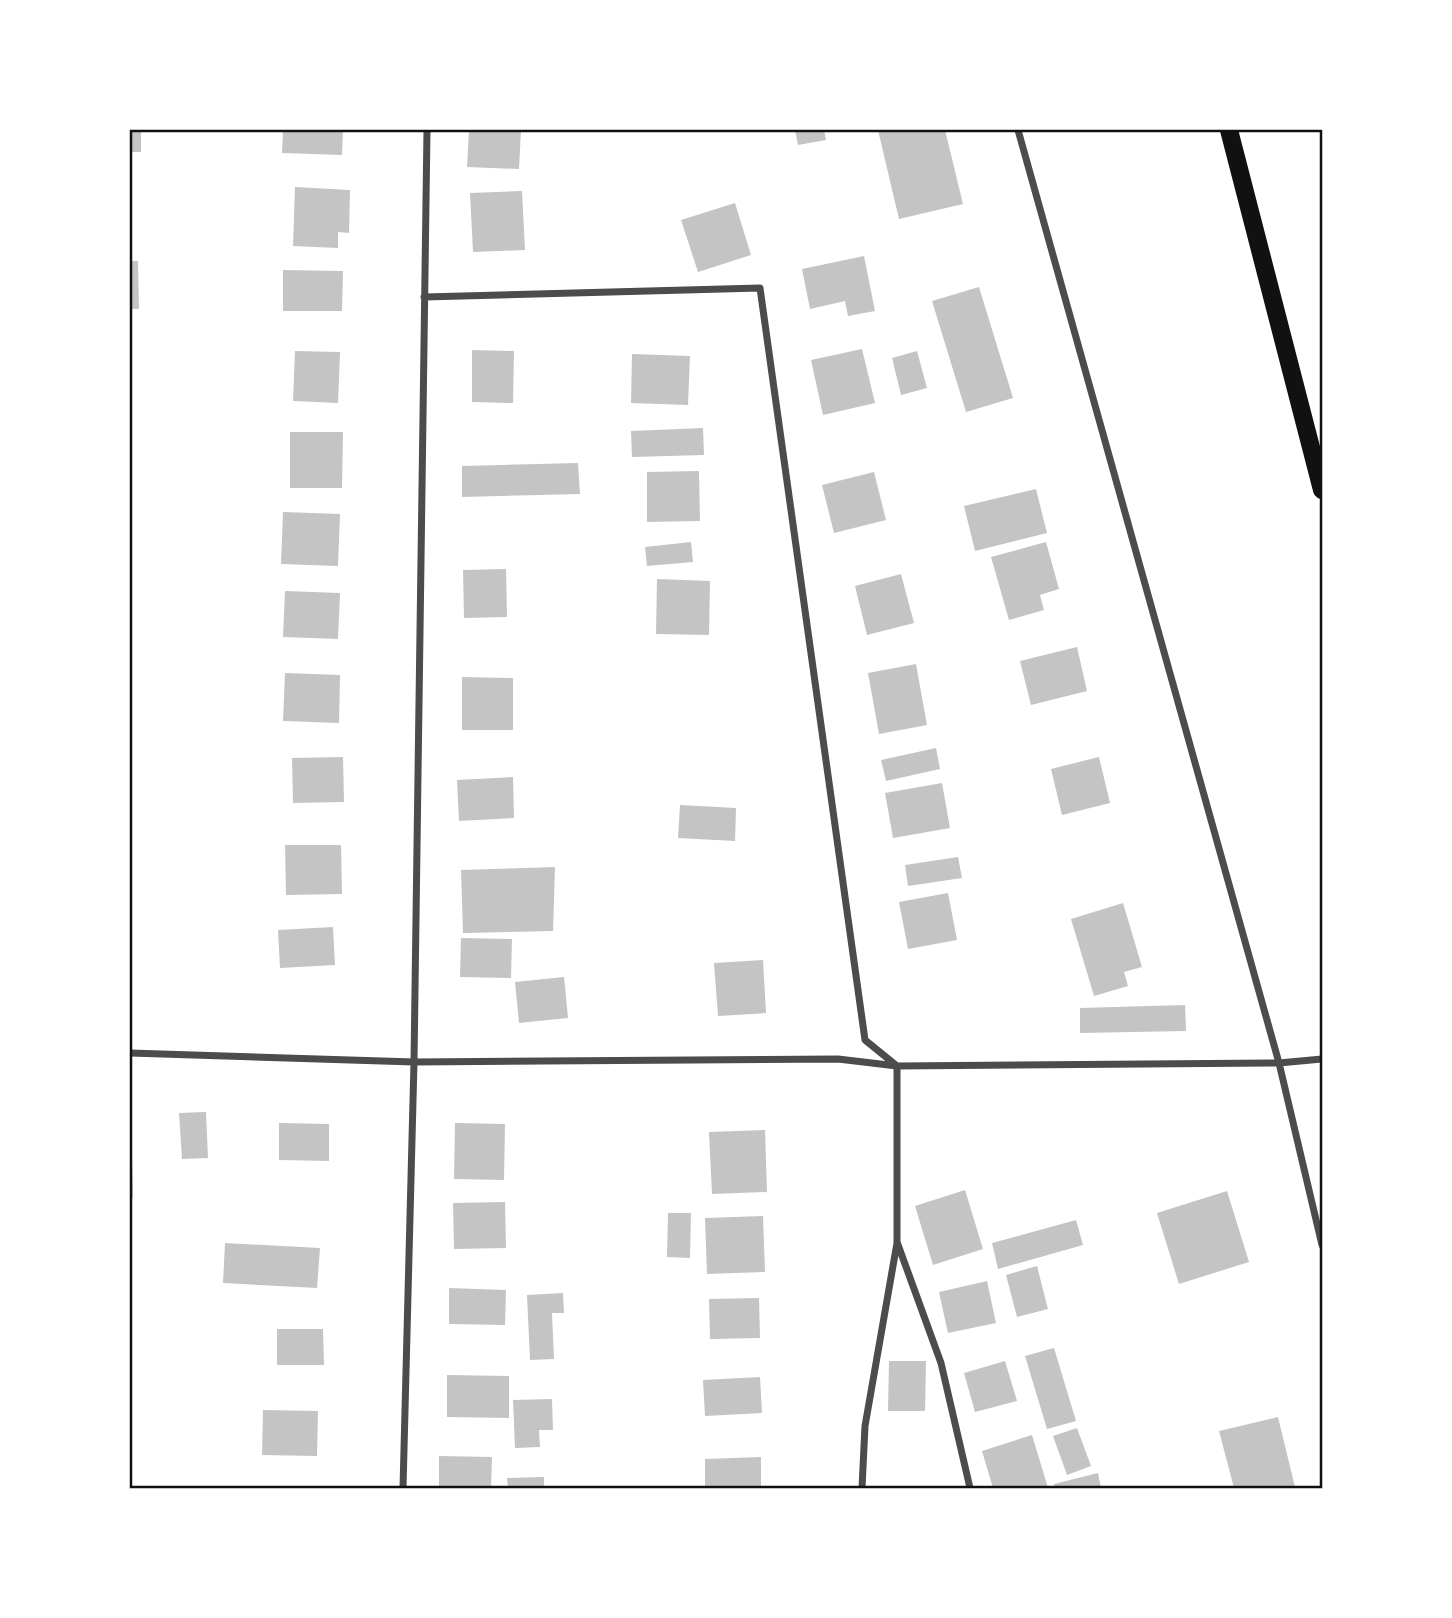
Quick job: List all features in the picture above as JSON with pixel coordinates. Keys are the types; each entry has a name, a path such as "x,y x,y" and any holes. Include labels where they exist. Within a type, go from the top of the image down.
{"main road":[{"path":"1228,130 1322,490"}],"street":[{"path":"403,1489 414,1062 428,130"},
{"path":"1018,130 1279,1063 1322,1245"},
{"path":"424,297 760,288 865,1040 897,1066"},
{"path":"130,1054 414,1062 838,1059 897,1066 1279,1063 1322,1059"},
{"path":"862,1489 865,1426 897,1242 897,1066"},
{"path":"897,1242 941,1363 970,1489"}],"building":[{"path":"130,130 141,130 141,152 130,152"},
{"path":"283,130 343,130 342,155 282,153"},
{"path":"469,130 521,130 519,169 467,167"},
{"path":"795,130 824,130 826,140 798,145"},
{"path":"878,130 945,130 963,204 899,219"},
{"path":"295,187 350,190 349,233 338,232 338,248 293,246"},
{"path":"522,191 525,250 473,252 470,193"},
{"path":"735,203 751,255 698,272 681,220"},
{"path":"864,256 875,311 848,316 845,301 810,309 802,269"},
{"path":"130,261 138,261 139,309 130,309"},
{"path":"283,270 343,271 342,311 283,311"},
{"path":"979,287 1013,398 966,412 932,301"},
{"path":"862,349 875,403 823,415 811,360"},
{"path":"472,350 514,351 513,403 472,402"},
{"path":"295,351 340,352 338,403 293,401"},
{"path":"917,351 927,388 901,395 892,358"},
{"path":"632,354 690,356 688,405 631,403"},
{"path":"703,428 704,455 632,457 631,431"},
{"path":"290,432 343,432 342,488 290,488"},
{"path":"578,463 580,494 462,497 462,466"},
{"path":"699,471 700,521 647,522 647,472"},
{"path":"874,472 886,520 834,533 822,485"},
{"path":"1036,489 1047,533 975,551 964,506"},
{"path":"283,512 340,514 338,566 281,564"},
{"path":"691,542 693,562 647,566 645,547"},
{"path":"1046,542 1059,589 1040,595 1044,610 1009,620 991,557"},
{"path":"506,569 507,617 464,618 463,570"},
{"path":"901,574 914,623 867,635 855,586"},
{"path":"657,579 710,581 709,635 656,634"},
{"path":"285,591 340,593 338,639 283,637"},
{"path":"1077,647 1087,691 1031,705 1020,661"},
{"path":"916,664 927,725 879,734 868,673"},
{"path":"285,673 340,675 339,723 283,721"},
{"path":"462,677 513,678 513,730 462,730"},
{"path":"936,748 940,769 886,781 881,760"},
{"path":"343,757 344,802 293,803 292,758"},
{"path":"1099,757 1110,803 1062,815 1051,769"},
{"path":"513,777 514,818 459,821 457,780"},
{"path":"942,783 950,828 893,838 885,793"},
{"path":"680,805 736,808 735,841 678,838"},
{"path":"285,845 341,845 342,894 286,895"},
{"path":"958,857 962,878 908,886 905,865"},
{"path":"555,867 553,931 463,933 461,870"},
{"path":"948,893 957,940 908,949 899,902"},
{"path":"1123,903 1142,967 1124,972 1128,986 1094,996 1071,919"},
{"path":"333,927 335,965 280,968 278,930"},
{"path":"461,938 512,939 511,978 460,977"},
{"path":"763,960 766,1013 718,1016 714,963"},
{"path":"564,977 568,1018 519,1023 515,982"},
{"path":"1185,1005 1186,1031 1080,1033 1080,1008"},
{"path":"206,1112 208,1158 182,1159 179,1113"},
{"path":"279,1123 329,1124 329,1161 279,1160"},
{"path":"455,1123 505,1124 504,1180 454,1179"},
{"path":"765,1130 767,1192 712,1194 709,1132"},
{"path":"132,1158 133,1198 130,1198"},
{"path":"965,1190 983,1249 933,1265 915,1206"},
{"path":"1227,1191 1249,1262 1179,1284 1157,1213"},
{"path":"505,1202 506,1248 454,1249 453,1203"},
{"path":"668,1213 691,1213 690,1258 667,1257"},
{"path":"763,1216 765,1272 707,1274 705,1218"},
{"path":"1076,1220 1083,1245 998,1269 992,1243"},
{"path":"225,1243 320,1248 317,1288 223,1283"},
{"path":"1037,1266 1048,1309 1017,1317 1006,1275"},
{"path":"987,1281 996,1323 948,1333 939,1292"},
{"path":"449,1288 506,1290 505,1325 449,1324"},
{"path":"563,1293 564,1313 552,1313 554,1359 530,1360 527,1295"},
{"path":"759,1298 760,1338 710,1339 709,1299"},
{"path":"277,1329 323,1329 324,1365 277,1365"},
{"path":"1054,1348 1076,1421 1047,1429 1025,1356"},
{"path":"889,1361 926,1361 925,1411 888,1411"},
{"path":"1005,1361 1017,1401 975,1412 964,1373"},
{"path":"447,1375 509,1376 509,1418 447,1417"},
{"path":"760,1377 762,1413 705,1416 703,1380"},
{"path":"552,1399 553,1430 539,1430 540,1447 515,1448 513,1400"},
{"path":"263,1410 318,1411 317,1456 262,1455"},
{"path":"1278,1417 1295,1487 1234,1488 1219,1431"},
{"path":"1077,1428 1091,1466 1067,1475 1053,1436"},
{"path":"1032,1435 1048,1488 993,1488 982,1451"},
{"path":"439,1456 492,1457 491,1488 439,1488"},
{"path":"761,1457 761,1488 705,1488 705,1459"},
{"path":"1098,1473 1101,1488 1055,1488 1054,1484"},
{"path":"544,1477 544,1488 508,1488 507,1478"}]}
